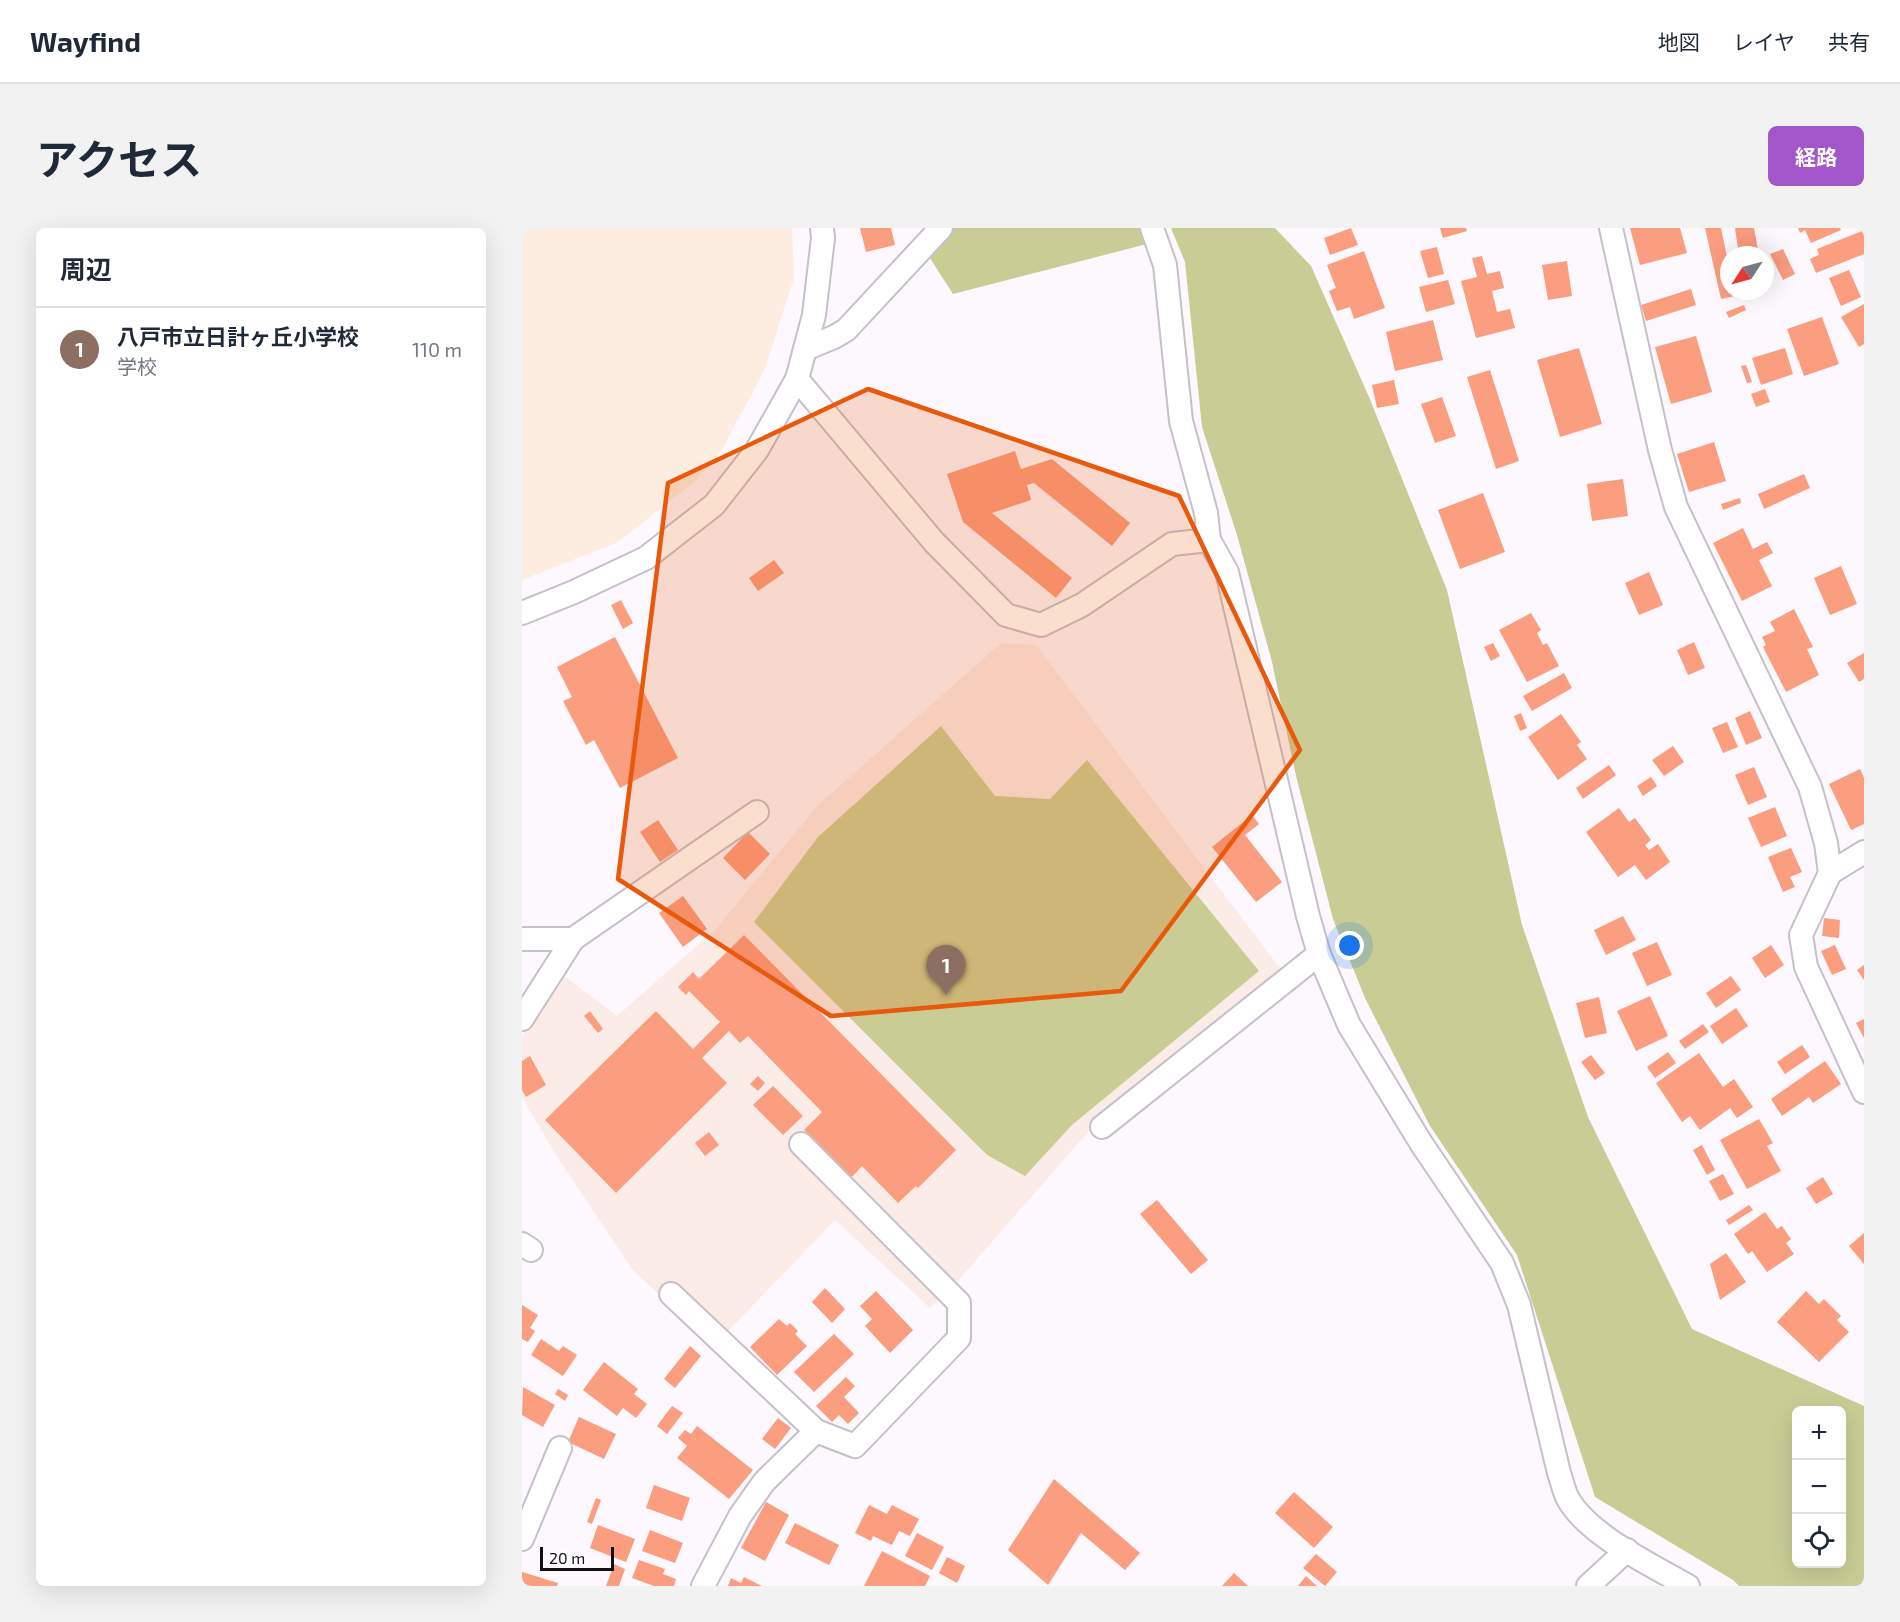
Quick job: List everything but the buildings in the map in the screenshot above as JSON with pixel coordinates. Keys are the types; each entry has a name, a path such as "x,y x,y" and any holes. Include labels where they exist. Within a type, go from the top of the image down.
{"street":[{"path":"522,613 574,592 646,558 714,505 757,450 797,379 814,315 824,238 822,228"},
{"path":"805,349 846,330 941,228"},
{"path":"1152,228 1164,265 1181,421 1206,513 1209,540 1227,572 1319,954 1349,1026 1421,1143 1502,1263 1519,1305 1567,1498 1585,1522 1688,1586"},
{"path":"1611,228 1660,450 1676,507 1810,788 1826,843 1830,873 1801,935 1806,967 1864,1092"},
{"path":"797,379 934,542 1006,615 1041,625 1082,605 1172,544 1209,540"},
{"path":"522,1019 573,939 757,812"},
{"path":"1830,873 1864,852"},
{"path":"522,939 573,939"},
{"path":"1102,1127 1319,954"},
{"path":"671,1294 816,1431 855,1446 959,1338 959,1303 801,1144"},
{"path":"703,1586 740,1516 764,1482 816,1431"},
{"path":"522,1539 560,1448"},
{"path":"1588,1586 1627,1550"}],"highlighted area":[{"path":"868,389 1179,496 1300,750 1121,991 831,1016 618,879 668,483"}],"shaded area":[{"path":"522,228 792,228 794,278 764,371 720,453 694,482 618,542 522,580"},
{"path":"1001,643 1036,645 1282,971 1095,1124 957,1282 930,1308 835,1220 728,1331 685,1295 673,1308 632,1269 556,1155 522,1097 522,1037 563,975 617,1016 715,930 818,805"}],"green space":[{"path":"953,228 1140,228 1147,244 953,294 928,255"},
{"path":"1171,228 1275,228 1311,266 1369,397 1447,590 1522,925 1588,1117 1692,1329 1864,1406 1864,1586 1739,1586 1733,1580 1595,1497 1517,1255 1430,1126 1365,998 1333,919 1296,776 1272,662 1237,535 1202,427 1185,262"},
{"path":"941,726 995,796 1050,799 1087,760 1259,971 1072,1125 1025,1176 987,1155 754,922 818,837"}],"place":[{"name":"八戸市立日計ヶ丘小学校","path":"946,995"}]}
